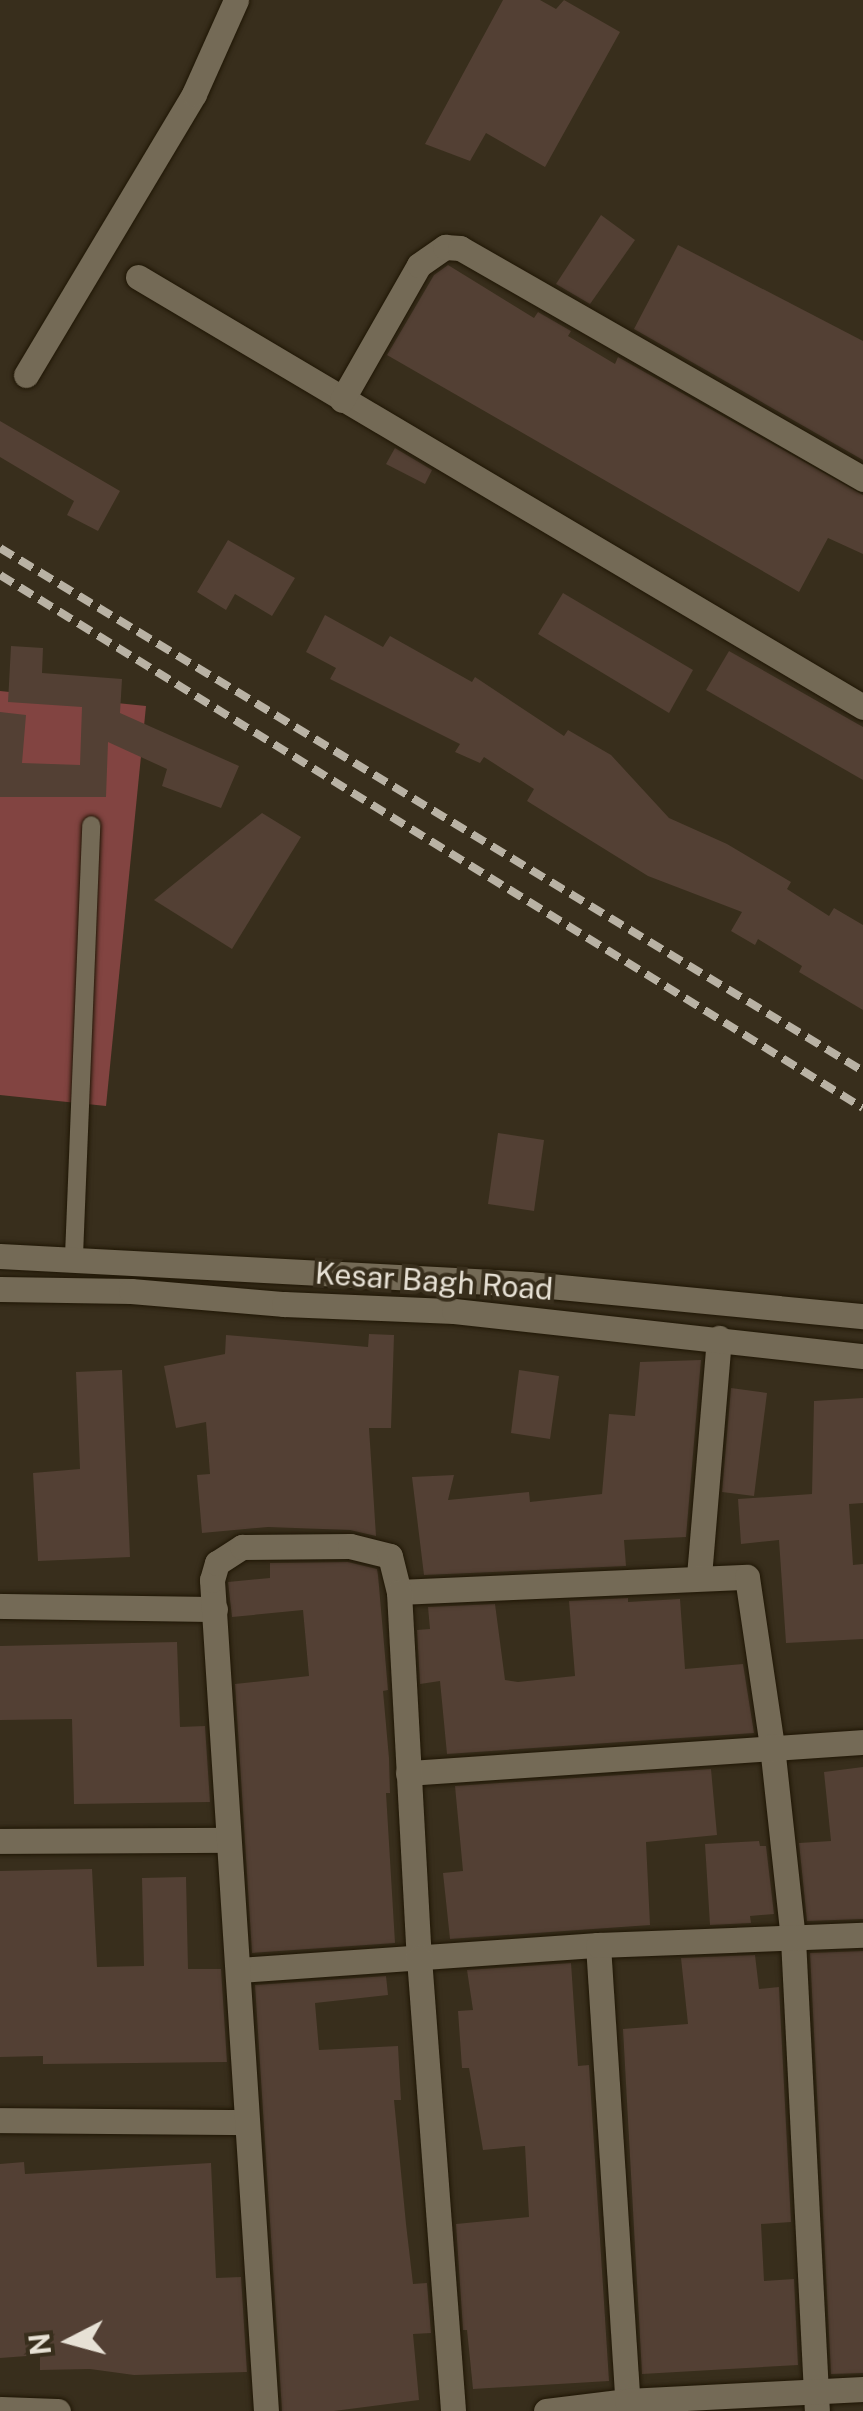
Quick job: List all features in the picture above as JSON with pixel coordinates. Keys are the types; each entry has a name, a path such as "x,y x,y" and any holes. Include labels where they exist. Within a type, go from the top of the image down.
{"street":[{"path":"26,375 194,94 236,0"},
{"path":"342,400 418,265 445,248 460,248 863,479"},
{"path":"138,277 863,707"},
{"path":"0,1256 74,1256 530,1284 863,1316"},
{"name":"Kesar Bagh Road","path":"0,1289 111,1290 284,1304 454,1310 863,1356"},
{"path":"699,1576 719,1338"},
{"path":"266,2411 212,1580 217,1563 242,1547 379,1550 390,1556 399,1592 419,1958 452,2411"},
{"path":"399,1592 699,1576 747,1577 772,1746 793,1939 816,2402"},
{"path":"0,1606 215,1609"},
{"path":"408,1773 863,1742"},
{"path":"0,1841 228,1840"},
{"path":"239,1970 598,1945 863,1935"},
{"path":"598,1945 628,2406"},
{"path":"0,2120 247,2122"},
{"path":"546,2411 816,2402 863,2388"},
{"path":"0,2408 58,2411"}],"lane":[{"path":"74,1256 90,825"}],"shaded area":[{"path":"0,691 146,706 106,1106 0,1095"}],"building":[{"path":"503,0 540,0 556,9 564,0 620,32 545,167 486,133 470,161 425,144"},
{"path":"601,215 635,240 590,304 556,284"},
{"path":"678,245 863,341 863,460 634,329"},
{"path":"448,265 534,318 538,312 571,331 568,336 615,364 618,357 863,495 863,554 828,538 799,592 387,355 434,275"},
{"path":"0,421 120,491 98,531 67,515 74,501 0,457"},
{"path":"395,448 432,470 425,484 386,464"},
{"path":"228,540 295,578 272,616 235,594 226,610 197,592"},
{"path":"563,593 693,670 669,713 538,634"},
{"path":"325,615 383,647 390,636 472,682 475,677 564,736 568,730 611,755 669,818 727,844 791,882 787,889 829,916 834,908 863,925 863,1010 799,972 802,966 758,939 755,945 731,931 742,912 648,876 527,801 534,789 484,757 480,763 455,752 460,744 330,679 336,668 306,652"},
{"path":"11,646 43,648 42,673 122,679 120,713 239,766 221,808 162,786 167,769 108,742 106,797 0,797 0,712 26,715 22,763 80,765 82,707 8,702"},
{"path":"729,651 863,727 863,780 706,690"},
{"path":"262,813 301,837 232,949 154,900"},
{"path":"498,1133 544,1140 534,1211 488,1204"},
{"path":"369,1334 394,1335 391,1428 369,1428 376,1536 350,1530 268,1527 202,1533 197,1475 210,1474 206,1422 176,1428 164,1366 225,1354 226,1335 368,1347"},
{"path":"701,1360 686,1537 624,1540 626,1566 424,1575 412,1477 454,1475 448,1500 529,1492 530,1502 602,1494 609,1414 635,1416 640,1362"},
{"path":"122,1370 130,1557 38,1561 33,1473 80,1469 76,1372"},
{"path":"519,1370 559,1376 550,1439 511,1433"},
{"path":"731,1388 767,1393 754,1496 722,1492"},
{"path":"863,1398 863,1503 849,1504 853,1565 863,1564 863,1639 786,1643 779,1540 741,1544 738,1499 812,1494 814,1401"},
{"path":"348,1562 377,1569 378,1575 388,1690 383,1691 395,1943 252,1953 235,1684 309,1676 303,1610 232,1617 228,1582 270,1578 270,1563"},
{"path":"628,1598 628,1602 680,1599 685,1669 743,1664 754,1733 447,1754 440,1681 420,1684 417,1630 430,1629 428,1607 495,1604 505,1680 518,1682 575,1676 569,1601"},
{"path":"177,1642 180,1727 205,1726 210,1802 74,1804 72,1719 0,1720 0,1646"},
{"path":"863,1767 863,1919 807,1921 799,1843 831,1841 824,1772"},
{"path":"711,1769 717,1835 646,1842 650,1925 450,1939 443,1873 463,1871 455,1786"},
{"path":"759,1841 760,1846 766,1846 774,1914 750,1916 751,1923 710,1925 705,1844"},
{"path":"92,1869 97,1967 144,1966 142,1878 186,1877 188,1969 221,1969 227,2062 43,2064 43,2056 0,2057 0,1871"},
{"path":"863,1951 863,2373 831,2374 810,1953"},
{"path":"755,1955 759,1989 779,1987 791,2222 761,2224 764,2281 794,2279 798,2365 642,2374 623,2029 688,2024 681,1958"},
{"path":"571,1963 578,2066 589,2065 609,2381 473,2389 467,2330 463,2330 456,2224 529,2217 525,2146 483,2150 469,2068 462,2068 458,2011 473,2010 467,1970"},
{"path":"386,1976 388,1995 315,2003 319,2050 398,2046 401,2100 394,2100 406,2224 413,2284 427,2283 431,2333 413,2334 419,2400 334,2411 282,2411 255,1985"},
{"path":"24,2162 25,2174 211,2163 216,2278 241,2277 247,2372 134,2375 90,2369 40,2370 40,2355 0,2358 0,2164"}],"railway":[{"path":"0,548 863,1071"},
{"path":"0,575 863,1108"}]}
